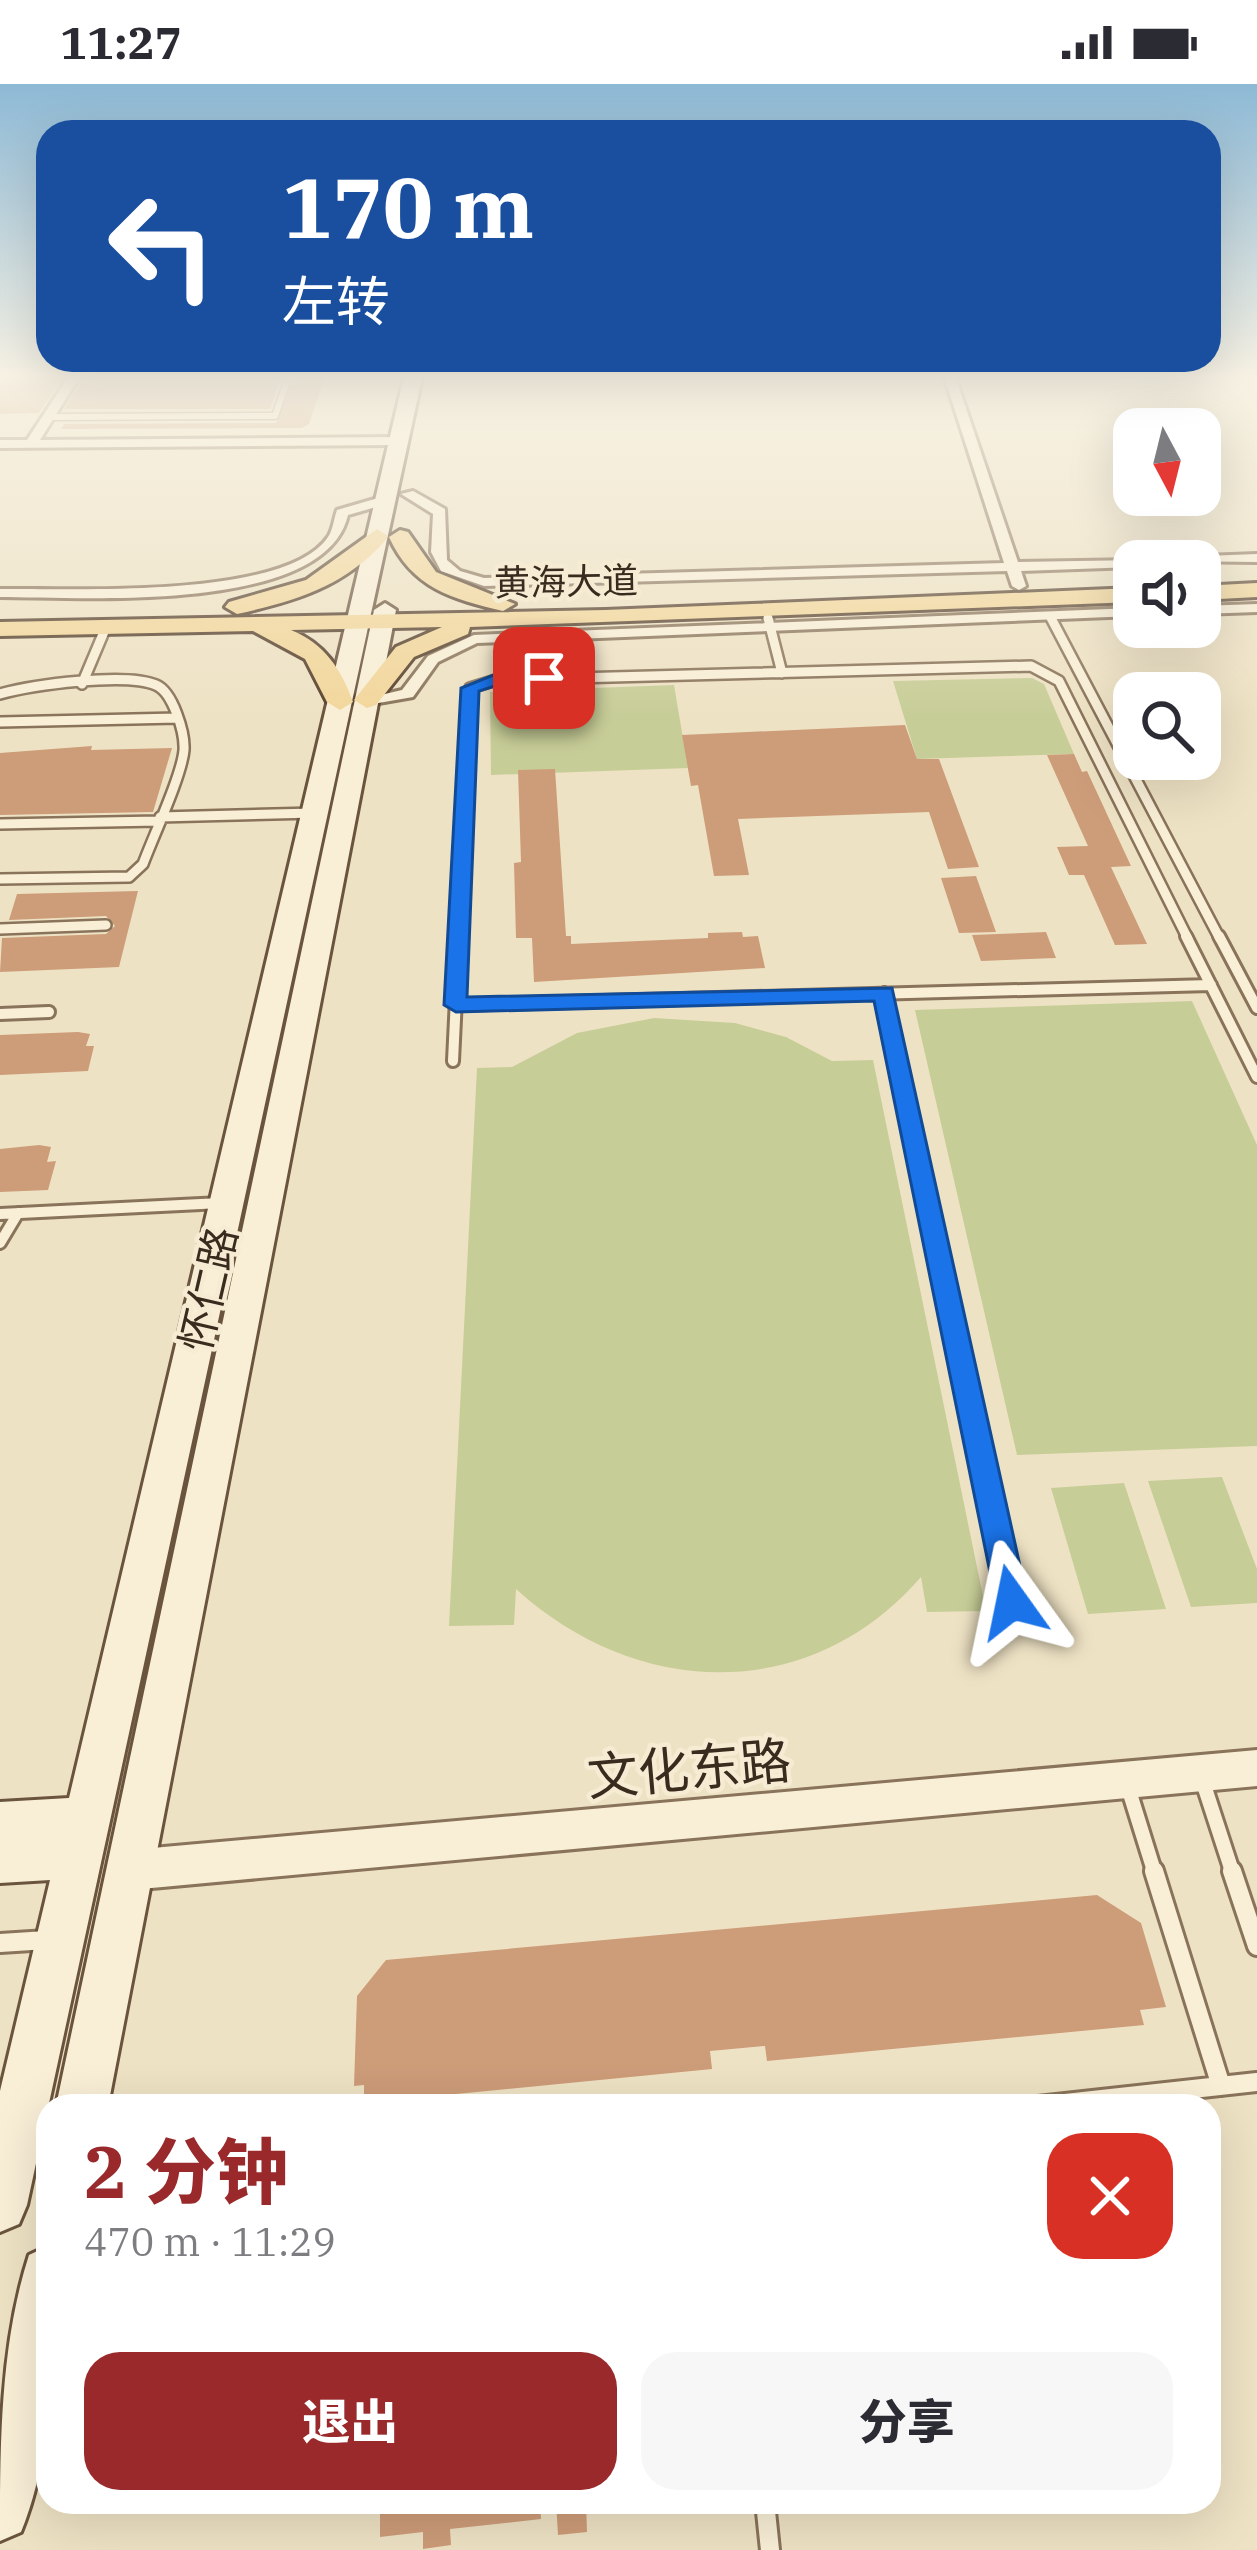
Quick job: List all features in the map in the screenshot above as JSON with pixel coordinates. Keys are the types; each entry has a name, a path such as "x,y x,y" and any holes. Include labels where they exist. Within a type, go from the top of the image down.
{"main road":[{"name":"怀仁路","path":"397,488 397,497"},
{"name":"怀仁路","path":"84,2094 353,701 400,488"},
{"path":"234,617 334,578 388,537 428,580 501,611"},
{"path":"1221,577 1257,575"},
{"name":"黄海大道","path":"0,614 234,617 501,611 1016,577 1113,579"},
{"path":"1221,591 1257,590"},
{"name":"黄海大道","path":"501,611 768,619 1113,597"},
{"path":"234,617 314,650 353,701 423,641 501,611"},
{"name":"黄海大道","path":"0,629 234,617"},
{"name":"怀仁路","path":"0,2205 315,813 353,701"},
{"path":"0,1825 84,1837"},
{"path":"0,1860 84,1837"},
{"path":"0,2510 36,2333"}],"street":[{"path":"987,488 1016,577"},
{"path":"0,593 241,584 286,572 324,549 335,538 342,513 397,497 440,512 435,546 440,563 459,578 484,582 1016,577 1113,565"},
{"path":"1221,559 1257,558"},
{"path":"1221,609 1257,608"},
{"path":"353,701 407,694 433,659 474,639 768,619 1113,613"},
{"name":"文化东路","path":"130,1870 1257,1768"}],"lane":[{"path":"1050,616 1257,1008"},
{"path":"768,619 782,673"},
{"path":"82,684 106,627"},
{"path":"453,1061 470,688 496,680 1031,666 1052,674 1257,1077"},
{"path":"0,694 36,684 135,681 157,686 170,696 184,750 143,864 129,877 0,879"},
{"path":"0,722 177,718"},
{"path":"0,824 315,813"},
{"path":"0,929 106,926"},
{"path":"456,1005 1211,985"},
{"path":"884,993 1012,1602"},
{"path":"0,1014 49,1012"},
{"path":"0,1214 227,1203"},
{"path":"0,1243 18,1213"},
{"path":"1200,1773 1257,1946"},
{"path":"1126,1780 1221,2086"},
{"path":"0,1942 60,1939"},
{"path":"1148,2094 1257,2082"},
{"path":"767,2514 770,2550"}],"green space":[{"path":"1032,678 1044,684 1074,754 917,759 893,681"},
{"path":"674,685 688,768 491,775 490,692"},
{"path":"1192,1001 1257,1145 1257,1446 1017,1455 915,1010"},
{"path":"654,1018 735,1023 786,1037 832,1061 873,1060 986,1611 927,1612 921,1577 877,1619 828,1648 776,1666 722,1672 668,1667 615,1652 564,1625 516,1589 514,1625 449,1626 477,1068 512,1067 577,1033"},
{"path":"1222,1477 1257,1569 1257,1603 1191,1607 1148,1481"},
{"path":"1124,1483 1166,1609 1088,1614 1051,1488"}],"building":[{"path":"905,725 917,759 939,759 979,867 948,869 929,812 738,819 749,875 714,876 698,785 691,786 682,735"},
{"path":"92,746 91,750 172,748 153,812 0,815 0,753"},
{"path":"1074,754 1082,772 1087,771 1131,866 1111,867 1147,944 1115,945 1084,875 1069,875 1057,847 1088,846 1047,755"},
{"path":"555,769 566,936 571,936 571,944 708,938 708,933 742,932 743,937 758,936 765,968 534,982 532,938 516,938 514,863 521,862 518,770"},
{"path":"976,876 996,932 959,933 941,878"},
{"path":"138,891 119,967 0,972 2,938 106,934 115,926 106,916 9,920 17,894"},
{"path":"1046,932 1056,958 981,961 972,935"},
{"path":"90,1034 86,1046 94,1046 88,1071 0,1075 0,1035"},
{"path":"51,1147 47,1162 56,1161 48,1190 0,1192 0,1149"},
{"path":"1097,1895 1141,1923 1166,2007 1140,2010 1144,2025 767,2061 765,2046 710,2051 712,2069 456,2094 364,2094 364,2085 354,2086 357,1996 386,1960"},
{"path":"380,2514 541,2514 541,2519 450,2529 451,2545 423,2549 423,2532 380,2537"},
{"path":"557,2514 586,2514 587,2532 558,2535"}],"route":[{"path":"544,678 478,682 470,688 456,1005 884,993 1012,1602"}]}
